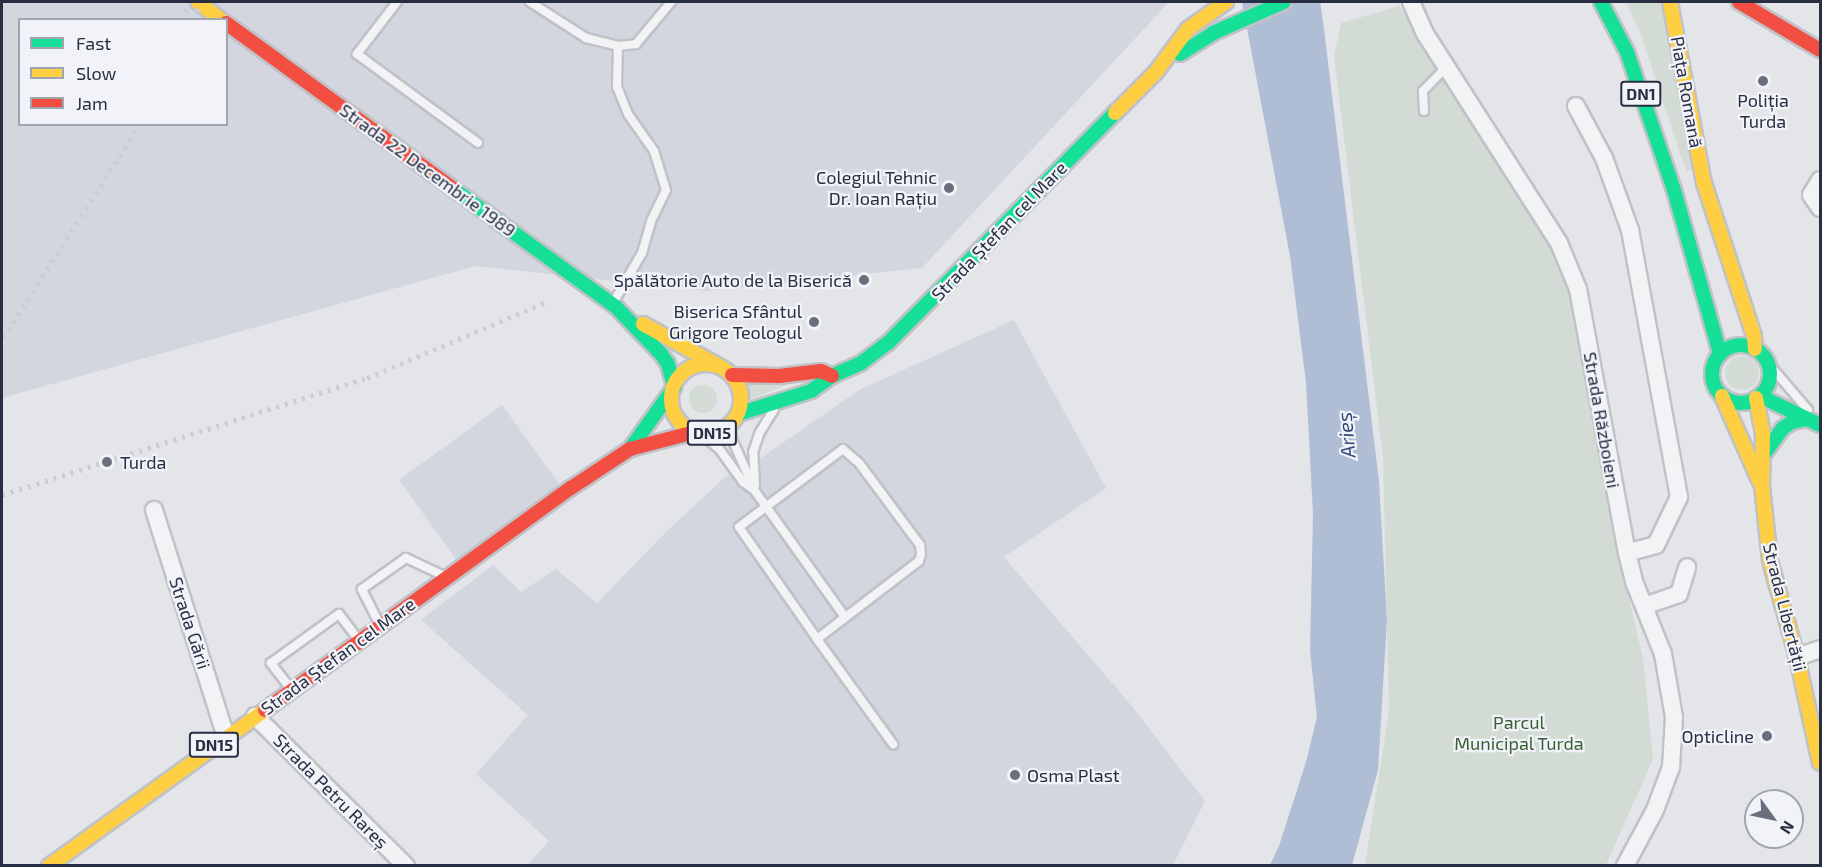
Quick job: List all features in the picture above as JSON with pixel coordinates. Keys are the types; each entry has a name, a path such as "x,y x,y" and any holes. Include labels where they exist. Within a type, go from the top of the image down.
{"main road":[{"name":"Strada Ștefan cel Mare","path":"630,449 698,433 713,433 734,419 823,385 832,376 861,363 915,318 1156,72 1188,29 1226,2"},
{"name":"Strada Ștefan cel Mare","path":"1156,72 1213,33 1284,2"},
{"name":"Piața Romană","path":"1601,2 1626,52 1674,190 1720,354"},
{"name":"Piața Romană","path":"1670,2 1704,183 1754,336 1755,349"},
{"path":"1739,2 1755,4 1821,50"},
{"path":"203,3 219,18"},
{"name":"Strada 22 Decembrie 1989","path":"228,24 628,318 668,364 673,390"},
{"name":"Strada 22 Decembrie 1989","path":"628,318 728,372"},
{"path":"1720,354 1736,346 1755,349 1767,362"},
{"name":"DN1","path":"1720,354 1712,371 1713,380 1722,396"},
{"name":"DN1","path":"1758,397 1769,380 1767,362"},
{"name":"Strada Ștefan cel Mare","path":"49,866 359,641 630,449 688,369 700,364 713,364 728,372 779,376 808,370 821,371 832,376"},
{"name":"DN15","path":"728,372 741,396 734,419"},
{"name":"DN15","path":"673,390 673,411 678,420 698,433"},
{"path":"1722,396 1734,402 1748,402 1758,397 1816,422"},
{"name":"Strada Libertății","path":"1722,396 1762,486"},
{"name":"Strada Libertății","path":"1758,397 1764,454 1762,486 1770,561 1797,657 1821,763"},
{"path":"1764,454 1783,428 1792,422 1816,422"}],"street":[{"name":"Strada Războieni","path":"1411,2 1426,35 1559,243 1578,289 1627,553 1663,654 1674,717 1671,767 1655,810 1625,866"},
{"path":"1576,106 1604,158 1630,230 1653,366 1678,487 1679,497 1656,545 1627,553"},
{"path":"1821,180 1811,195 1821,208"},
{"name":"Strada Gării","path":"154,510 226,737"},
{"path":"1644,606 1679,594 1688,567"},
{"path":"1797,657 1821,649"},
{"name":"Strada Petru Rareș","path":"255,716 406,866"}],"lane":[{"path":"397,2 357,54 478,143"},
{"path":"530,2 586,38 618,46 636,44 670,2"},
{"path":"612,305 642,253 651,221 666,190 654,151 628,114 617,87 618,46"},
{"path":"1424,111 1423,91 1446,67"},
{"path":"1767,362 1816,422"},
{"path":"756,491 752,467 753,452 760,432 782,401"},
{"path":"734,419 732,439 756,491 845,617"},
{"path":"698,433 720,450 743,482 756,491"},
{"path":"817,639 919,561 920,545 859,463 843,449 740,527 817,639 893,744"},
{"path":"380,626 362,589 405,558 447,578"},
{"path":"292,690 271,663 339,614 359,641"}],"shaded area":[{"path":"2,2 1169,2 922,268 707,291 475,266 2,398"},
{"path":"1014,320 1106,488 1004,557 1131,705 1205,801 1173,865 527,865 549,841 476,774 528,715 421,620 493,565 521,592 556,569 597,603 666,532 723,479 759,459 861,389"},
{"path":"502,405 560,485 456,559 399,480"}],"green space":[{"path":"1626,2 1664,2 1693,170 1686,171 1641,35"},
{"name":"Parcul Municipal Turda","path":"1399,6 1555,245 1572,287 1620,560 1643,658 1653,759 1606,865 1365,865 1389,710 1383,458 1334,56 1341,23"},
{"path":"1742,356 1754,361 1759,373 1754,385 1742,390 1730,385 1725,373 1730,361"},
{"path":"744,383 789,384 744,402 747,390"},
{"path":"703,385 713,389 717,399 713,409 703,413 693,409 689,399 693,389"}],"water":[{"name":"Arieș","path":"1242,2 1320,2 1323,21 1379,481 1387,620 1378,770 1352,865 1270,865 1279,846 1306,762 1317,717 1310,651 1313,514 1306,383 1290,256"}],"railway":[{"path":"183,18 189,2"},
{"path":"195,18 200,2"},
{"path":"2,337 139,126"},
{"path":"2,495 367,378 548,301"}],"traffic: fast":[{"path":"1180,54 1213,33 1284,2"},
{"path":"1601,2 1627,52 1674,190 1720,354"},
{"path":"738,414 811,391 832,376 861,363 888,343 1115,113"},
{"path":"455,190 616,307 661,354 668,364 674,387"},
{"path":"1741,345 1757,350 1765,358 1770,374 1765,390 1757,398 1741,403 1725,398 1717,390 1712,374 1717,358 1725,350 1741,345"},
{"path":"630,449 671,392"},
{"path":"1760,396 1820,425"},
{"path":"1764,454 1783,428 1792,422 1808,419"}],"traffic: slow":[{"path":"198,2 218,18"},
{"path":"1115,113 1156,72 1188,29 1226,2"},
{"path":"1670,2 1704,183 1754,336 1755,349"},
{"path":"643,324 719,366"},
{"path":"706,364 719,367 731,374 738,386 741,399 738,412 731,424 719,431 706,434 693,431 681,424 674,412 671,399 674,386 681,374 693,367 706,364"},
{"path":"1722,396 1760,482"},
{"path":"1756,398 1763,435 1762,486 1770,561 1797,657 1820,763"},
{"path":"49,866 265,710"}],"traffic: jam":[{"path":"1739,2 1820,50"},
{"path":"228,24 455,190"},
{"path":"732,375 779,376 821,371 832,376"},
{"path":"265,710 571,488 630,449 695,432"}],"place":[{"name":"Poliția Turda","path":"1763,81"},
{"name":"Colegiul Tehnic Dr. Ioan Rațiu","path":"949,188"},
{"name":"Spălătorie Auto de la Biserică","path":"864,280"},
{"name":"Biserica Sfântul Grigore Teologul","path":"814,322"},
{"name":"Turda","path":"107,462"},
{"name":"Opticline","path":"1767,736"},
{"name":"Osma Plast","path":"1015,775"}]}
